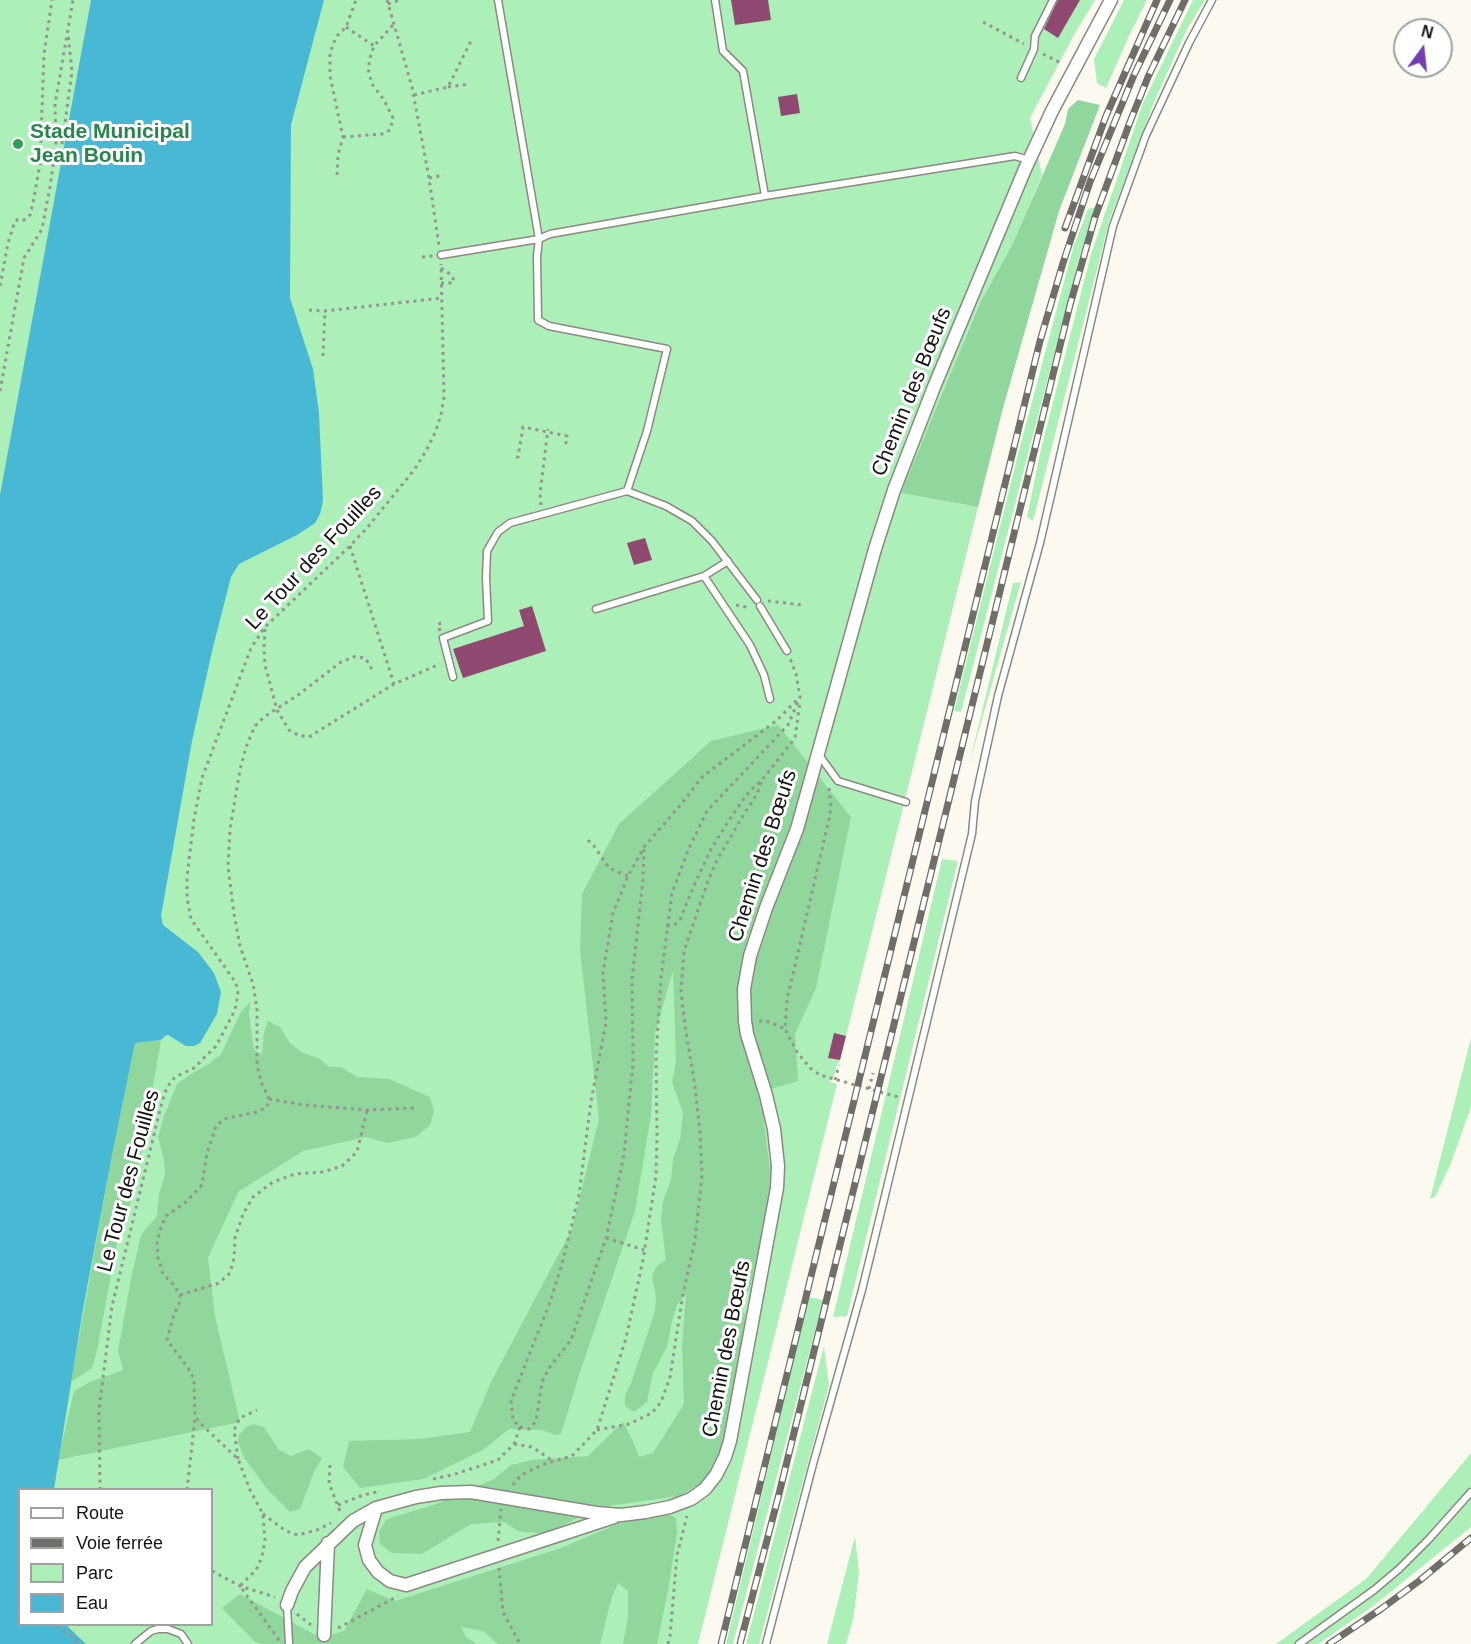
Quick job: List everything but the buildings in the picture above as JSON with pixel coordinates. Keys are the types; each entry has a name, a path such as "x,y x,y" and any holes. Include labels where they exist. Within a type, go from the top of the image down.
{"street":[{"name":"Chemin des Bœufs","path":"287,1605 305,1567 328,1544 344,1522 353,1521 376,1508 416,1497 471,1492 596,1513 621,1515 670,1507 691,1499 705,1489 716,1475 730,1441 777,1188 778,1166 774,1129 745,1021 744,989 750,956 766,908 791,847 875,549 894,490 938,376 1029,160 1052,111 1111,0"},
{"path":"376,1508 365,1545 369,1560 378,1572 390,1581 406,1585 621,1515"},
{"path":"324,1635 328,1544"}],"lane":[{"path":"498,0 538,239 538,320 549,326 667,349 647,431 627,492"},
{"path":"715,0 723,51 743,71 765,196"},
{"path":"1021,78 1034,49 1035,36 1053,0"},
{"path":"766,1644 888,1186 972,834 975,801 995,706 1040,543 1113,226 1150,126 1212,0"},
{"path":"441,255 765,196 1015,156 1029,160"},
{"path":"453,677 443,638 488,621 487,551 498,532 510,523 627,492 666,506 692,521 728,561 760,605 788,651"},
{"path":"596,609 704,576 728,561"},
{"path":"704,576 750,645 764,675 770,699"},
{"path":"817,752 838,781 906,802"},
{"path":"1299,1644 1374,1590 1399,1569 1471,1492"},
{"path":"287,1605 289,1644"},
{"path":"135,1644 151,1631 168,1629 180,1634 188,1644"}],"path":[{"path":"0,286 15,220 24,220 30,215 40,164 44,54 52,0"},
{"path":"0,391 24,258 42,229 48,198 56,145 55,104 73,0"},
{"path":"337,175 338,155 343,137 330,76 330,53 336,38 346,27 356,0"},
{"path":"387,2 400,0"},
{"name":"Le Tour des Fouilles","path":"100,1488 99,1410 112,1306 162,1102 167,1087 175,1077 194,1068 216,1046 236,1010 238,994 236,983 191,919 187,898 187,877 194,819 202,778 251,648 265,627 367,528 414,470 435,433 441,414 444,397 441,255 414,95 387,2"},
{"path":"343,137 382,134 390,130 393,118 384,100 372,84 368,69 370,54 374,46 394,24"},
{"path":"346,27 374,46"},
{"path":"60,159 72,72 68,29"},
{"path":"448,87 471,41"},
{"path":"414,95 470,84"},
{"path":"429,178 444,175"},
{"path":"441,268 457,283 441,283"},
{"path":"309,310 325,311 442,298"},
{"path":"323,356 325,311"},
{"path":"516,457 518,457 523,427 548,430 567,436 566,443 569,444"},
{"path":"543,514 540,493 548,430"},
{"path":"350,546 394,684"},
{"path":"722,603 802,605"},
{"path":"265,627 265,666 277,710 289,730 298,735 309,737 394,684 443,662"},
{"path":"667,926 674,925 680,920 711,849 733,814 795,738 800,697 796,674 788,651"},
{"path":"188,1488 195,1416 194,1379 167,1340 180,1295 163,1274 158,1258 157,1242 166,1216 186,1202 202,1185 207,1153 216,1126 224,1119 257,1112 267,1107 269,1099 256,1065 257,1009 253,984 238,935 228,867 230,829 240,770 255,726 264,717 277,710 341,662 356,656 366,659 373,671"},
{"path":"644,847 643,879 632,980 633,1063 624,1155 606,1238 571,1340 549,1368 542,1382 536,1421 529,1429 520,1427 513,1420 511,1401 550,1302 579,1195 591,1101 606,1023 603,973 613,913 628,876 644,847 702,777 776,721 800,697"},
{"path":"520,1644 503,1612 497,1536 503,1497 521,1475 572,1455 597,1430 626,1338 645,1251 656,1176 656,1055 672,893 689,848 707,811 788,725 800,697"},
{"path":"597,1430 629,1424 652,1413 661,1402 670,1377 683,1294 695,1240 702,1176 695,1086 681,992 684,951 717,860 758,794 762,780"},
{"path":"828,783 831,798 829,819 787,1000 785,1029 797,1052 810,1068 823,1077 890,1095"},
{"path":"588,840 609,868 628,876"},
{"path":"745,1021 770,1022 785,1029"},
{"path":"835,1080 839,1065"},
{"path":"869,1089 873,1073"},
{"path":"269,1099 306,1105 367,1110 416,1108"},
{"path":"180,1295 219,1283 230,1274 235,1238 243,1214 253,1197 273,1182 295,1174 323,1172 342,1166 357,1152 367,1110"},
{"path":"606,1238 645,1251"},
{"path":"257,1410 240,1418 234,1430 238,1460 263,1514 265,1540 262,1557 256,1570 240,1586 278,1639 289,1644"},
{"path":"195,1416 238,1460"},
{"path":"430,1480 498,1460 514,1444 520,1427"},
{"path":"514,1444 532,1447 553,1461"},
{"path":"263,1514 286,1531 298,1535 344,1522 329,1483 330,1465"},
{"path":"338,1504 380,1492"},
{"path":"668,1644 677,1556 691,1499"},
{"path":"324,1635 402,1594 406,1585"},
{"path":"57,1626 81,1644"}],"green space":[{"path":"0,0 1095,0 1030,118 1042,175 1012,245 980,303 902,493 978,507 840,1060 834,1077 831,1077 830,1082 837,1084 698,1644 0,1644"},
{"path":"1124,0 1147,0 1106,88 1097,83 1094,59"},
{"path":"1193,0 1205,0 1187,29 1154,102 1109,222 1033,521 1027,517 1041,449 1091,254 1143,103"},
{"path":"1078,100 1100,105 1059,211 1003,408 978,507 901,493 980,303 1012,245 1065,124 1068,109"},
{"path":"1095,207 1078,262 961,712 954,711 1018,454 1073,248 1088,209"},
{"path":"1021,582 969,765 1013,583"},
{"path":"778,725 851,817 816,988 795,1034 798,1081 757,1093 763,1113 770,1171 769,1206 750,1289 741,1296 736,1304 745,1314 743,1396 723,1449 707,1480 679,1496 601,1507 545,1534 518,1531 504,1522 471,1524 422,1554 392,1553 380,1544 379,1531 387,1519 436,1504 494,1479 511,1465 533,1460 588,1456 623,1422 639,1457 653,1453 684,1404 682,1346 686,1294 677,1305 667,1347 653,1373 647,1402 634,1412 625,1406 625,1395 655,1311 656,1298 652,1275 657,1266 666,1260 661,1220 663,1201 671,1180 683,1113 672,1082 676,1062 673,971 655,1033 651,1115 635,1211 561,1434 555,1435 542,1430 509,1429 483,1450 423,1479 360,1488 343,1467 349,1441 419,1439 470,1432 491,1382 572,1229 599,1119 580,950 582,894 619,824 711,741"},
{"path":"942,859 958,861 847,1316 833,1317"},
{"path":"250,1002 249,1014 254,1050 262,1054 264,1032 268,1021 280,1027 290,1043 303,1053 320,1059 329,1067 341,1067 357,1077 389,1079 430,1097 434,1111 430,1125 416,1137 387,1143 366,1137 303,1151 238,1192 208,1258 215,1316 240,1422 58,1460 74,1391 90,1382 123,1370 118,1351 131,1279 141,1235 157,1216 159,1194 165,1175 158,1137 177,1084 221,1054 241,1012"},
{"path":"1471,1038 1471,1107 1451,1163 1435,1197 1430,1199"},
{"path":"161,1040 142,1150 129,1210 117,1243 97,1351 92,1368 71,1382 112,1155 135,1043"},
{"path":"809,1297 823,1300 733,1644 726,1644"},
{"path":"824,1346 829,1385 759,1644 746,1644"},
{"path":"254,1424 264,1427 279,1450 291,1456 309,1449 322,1458 314,1472 300,1509 290,1512 267,1489 243,1456 238,1442 239,1435 246,1427"},
{"path":"1471,1453 1471,1527 1372,1607 1318,1644 1276,1644 1366,1579"},
{"path":"668,1514 676,1518 677,1533 657,1644 623,1644 628,1617 628,1591 618,1583 600,1644 498,1644 483,1631 461,1627 466,1637 477,1644 261,1644 254,1641 222,1608 240,1594 321,1638 344,1631 367,1589 395,1601 561,1548 620,1523"},
{"path":"855,1536 859,1573 853,1620 846,1644 827,1644"}],"water":[{"path":"91,0 324,0 291,125 290,298 313,369 319,413 323,501 315,523 297,535 239,564 231,577 192,741 161,916 163,925 198,952 214,973 221,992 217,1014 200,1043 194,1046 186,1046 168,1035 161,1040 135,1043 83,1309 54,1488 18,1488 18,1626 67,1626 86,1644 0,1644 0,495"}],"railway":[{"path":"1065,228 1106,116 1157,0"},
{"path":"721,1644 1040,341 1090,182 1134,75 1170,0"},
{"path":"740,1644 779,1494 1070,305 1095,217 1130,122 1148,77 1185,0"},
{"path":"1329,1644 1419,1581 1471,1538"}],"place":[{"name":"Stade Municipal Jean Bouin","path":"18,144"}]}
